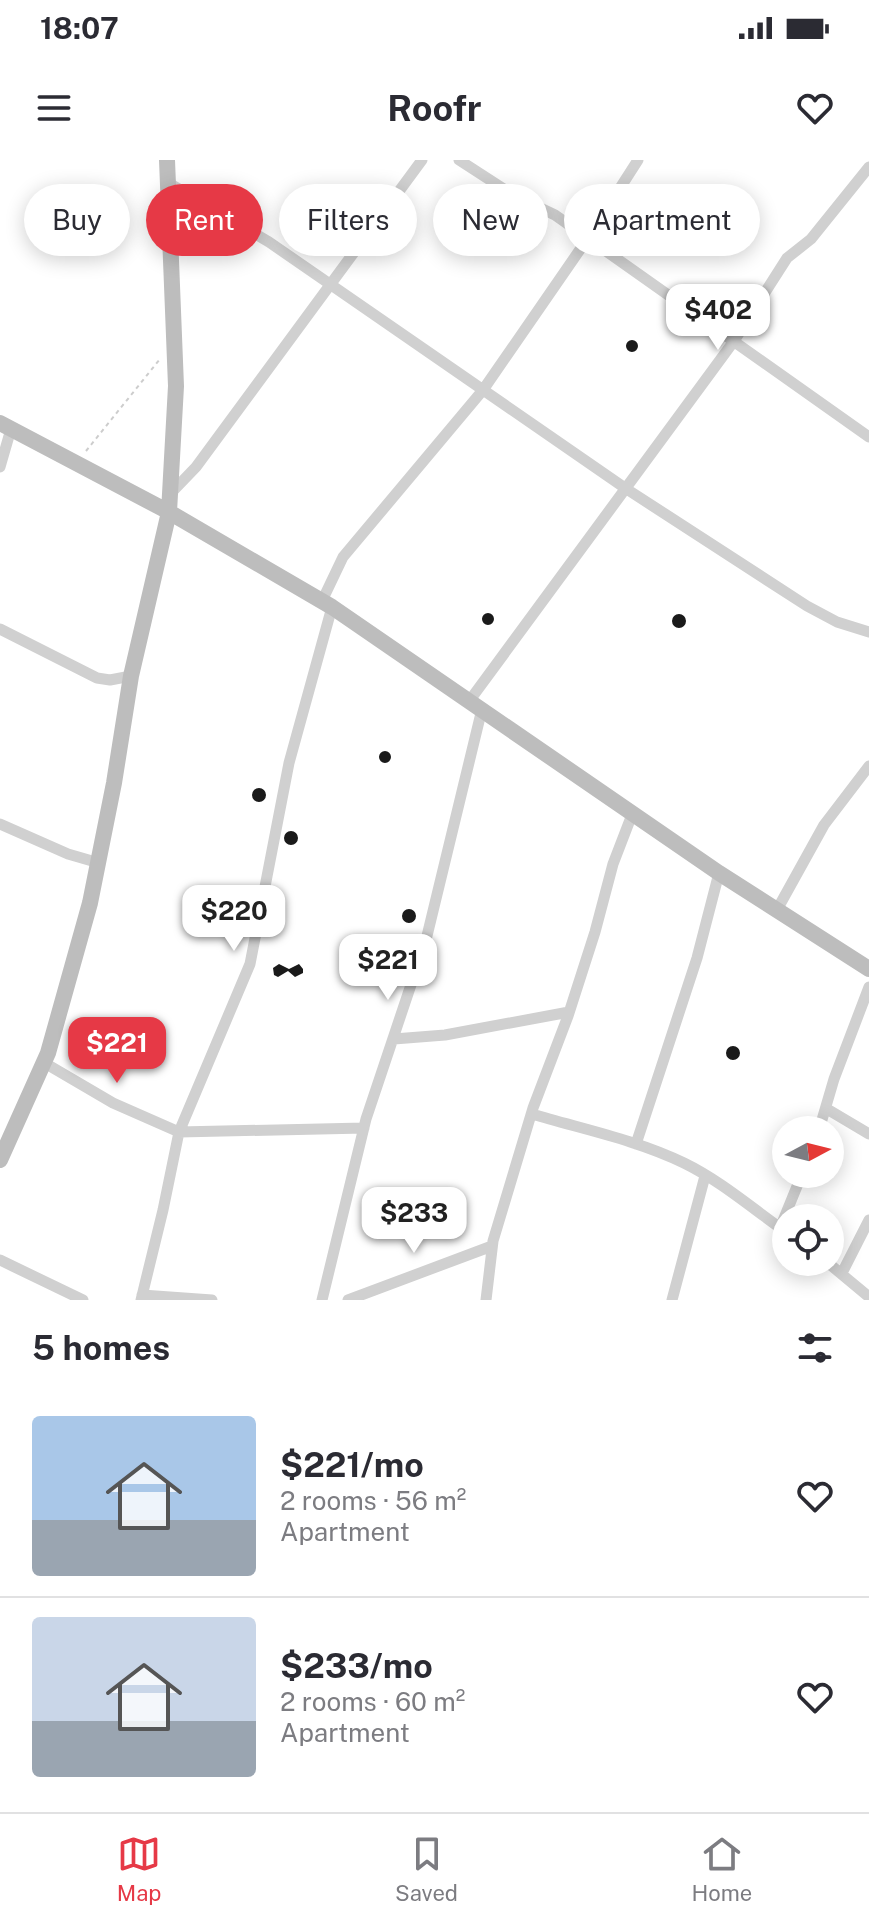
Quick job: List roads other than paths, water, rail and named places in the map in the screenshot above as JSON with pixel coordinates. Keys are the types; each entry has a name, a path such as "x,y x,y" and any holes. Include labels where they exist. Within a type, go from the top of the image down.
{"street":[{"path":"0,1160 43,1062 68,988 99,863 131,676 169,512 176,339 167,160"},
{"path":"171,493 196,467 422,160"},
{"path":"459,160 513,195 564,221"},
{"path":"623,184 638,160"},
{"path":"322,1300 364,1128 426,940 476,705 625,488 734,341 787,258 811,239 869,167"},
{"path":"167,182 269,242 625,488 822,615 869,632"},
{"path":"212,1300 142,1297 179,1132 250,964 289,763 327,604 343,557 483,390 576,256"},
{"path":"614,256 869,437"},
{"path":"0,467 6,426 169,512 327,604 719,873 869,969"},
{"path":"0,629 97,678 110,680 131,676"},
{"path":"778,908 824,825 869,766"},
{"path":"486,1300 492,1246 532,1114 595,932 613,864 633,812"},
{"path":"0,824 68,854 99,863"},
{"path":"636,1144 697,958 719,873"},
{"path":"824,1116 834,1079 869,987"},
{"path":"394,1039 445,1035 569,1012"},
{"path":"43,1062 113,1103 179,1132 364,1128"},
{"path":"827,1109 869,1134"},
{"path":"532,1114 636,1144 684,1163 772,1222"},
{"path":"672,1300 705,1176"},
{"path":"844,1269 869,1220"},
{"path":"348,1300 492,1246"},
{"path":"0,1260 83,1300"},
{"path":"844,1275 869,1297"}]}
